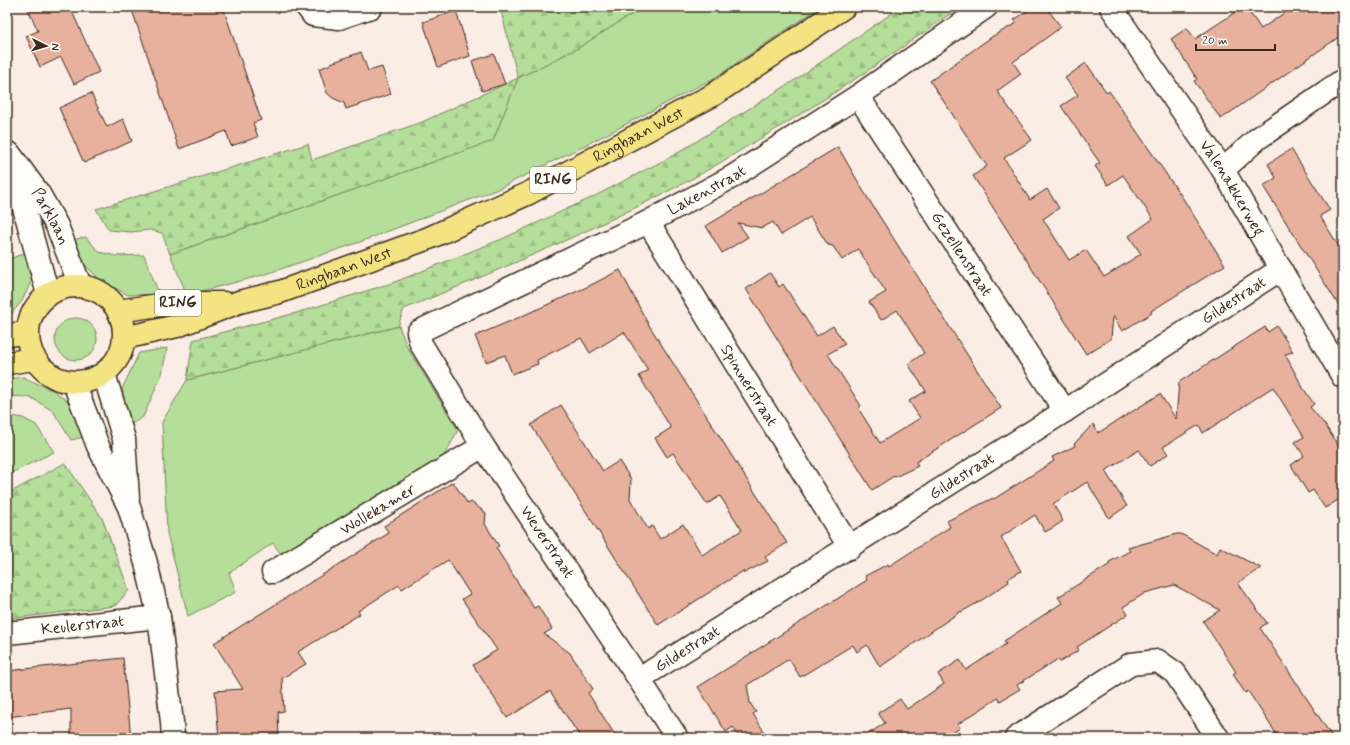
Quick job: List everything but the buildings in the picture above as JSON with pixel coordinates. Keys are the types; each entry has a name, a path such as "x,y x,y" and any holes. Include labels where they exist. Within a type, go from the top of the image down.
{"main road":[{"name":"Ringbaan West","path":"124,338 177,326 239,302 280,292 429,238 527,194 713,95 844,7"},
{"path":"80,285 92,288 102,293 111,301 118,310 123,324 124,338 118,358 104,374 90,380 74,383 51,376 40,367 34,359 29,346 17,334 29,321 39,301 48,294 58,288 80,285"},
{"name":"Ringbaan West","path":"118,310 172,303 239,302"},
{"path":"7,363 34,359"}],"street":[{"path":"307,7 313,15 339,18 371,7"},
{"name":"Lakenstraat","path":"421,344 418,332 648,222 732,177 858,96 986,7"},
{"name":"Valenakkerweg","path":"1111,7 1223,170 1343,377"},
{"path":"1223,170 1257,139 1343,80"},
{"name":"Gezellenstraat","path":"858,96 1065,411"},
{"name":"Parklaan","path":"8,151 39,194 57,226 80,285"},
{"name":"Parklaan","path":"8,151 48,294"},
{"name":"Spinnerstraat","path":"648,222 850,548"},
{"name":"Gildestraat","path":"639,679 850,548 1065,411 1281,269"},
{"name":"Weverstraat","path":"421,344 483,446 677,738"},
{"path":"104,374 124,439 129,507"},
{"path":"74,383 98,446 129,507 146,563 159,618 173,738"},
{"name":"Wollekamer","path":"273,572 483,446"},
{"name":"Keulerstraat","path":"7,634 159,618"},
{"path":"1016,738 1131,664 1158,661 1175,673 1218,738"}],"green space":[{"path":"513,7 643,7 578,48 518,78 501,11"},
{"path":"643,7 820,7 716,77 498,189 360,242 263,275 187,295 170,254 492,141 518,78 578,48"},
{"path":"901,7 960,7 880,63 825,99 700,174 652,200 582,233 404,309 399,326 187,380 193,340 296,313 395,282 502,239 595,196 676,154 792,82"},
{"path":"518,78 493,141 170,254 162,233 150,230 131,232 109,230 96,209 308,144 312,160 422,122"},
{"path":"86,237 99,252 116,256 144,255 159,294 128,295 99,279 85,265 72,240"},
{"path":"25,253 32,280 22,301 7,319 7,265 9,259"},
{"path":"72,318 80,318 88,321 94,327 97,339 94,351 88,357 80,360 72,360 64,357 58,351 55,343 55,335 58,327 64,321"},
{"path":"399,326 407,347 458,430 437,466 283,557 273,543 229,573 236,592 188,616 167,533 162,422 187,380"},
{"path":"167,348 162,374 143,417 130,425 122,389 139,353"},
{"path":"23,377 54,391 71,404 84,437 71,440 53,411 30,397 7,396 7,379"},
{"path":"7,415 23,418 36,425 54,452 7,475"},
{"path":"65,463 102,518 129,590 115,606 7,619 7,494"}]}
